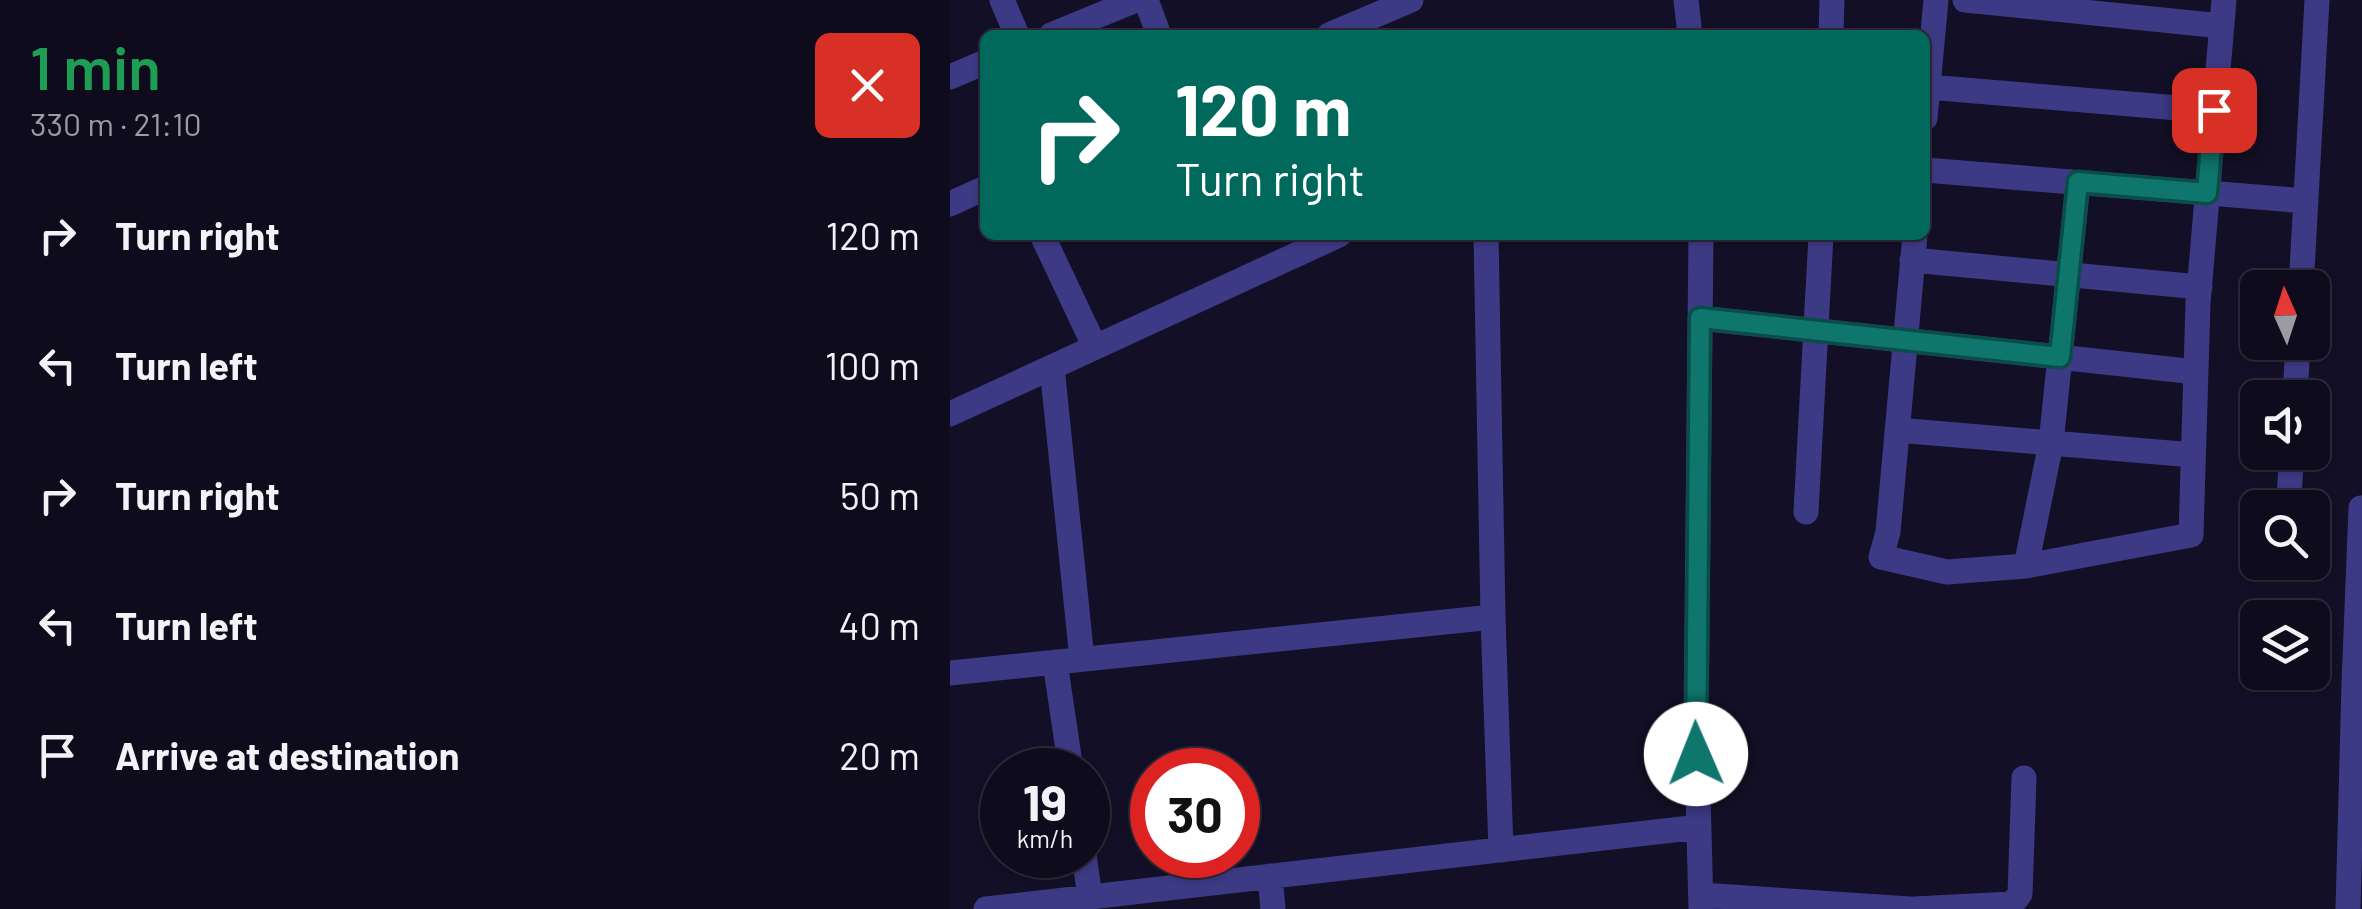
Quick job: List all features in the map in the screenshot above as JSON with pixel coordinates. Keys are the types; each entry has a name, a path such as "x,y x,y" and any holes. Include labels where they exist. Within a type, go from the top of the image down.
{"street":[{"path":"1002,0 1015,30"},
{"path":"1063,30 1136,0"},
{"path":"1146,0 1157,30"},
{"path":"1335,30 1357,10 1411,0"},
{"path":"1686,0 1689,30"},
{"path":"1831,30 1832,0"},
{"path":"1930,65 1936,0"},
{"path":"2302,270 2318,0"},
{"path":"1982,1 2223,13 2200,287 2191,535 2026,566 1947,572 1881,557 1888,532 1913,248 2068,275 2200,287"},
{"path":"950,77 980,64"},
{"path":"1930,87 2214,110"},
{"path":"1930,170 2306,202"},
{"path":"2026,566 2052,443 2078,182"},
{"path":"950,204 980,190"},
{"path":"1044,240 1095,348"},
{"path":"950,414 1328,240"},
{"path":"1486,240 1501,850"},
{"path":"1701,240 1696,717 1701,902 1912,909 2012,904 2020,894 2024,778"},
{"path":"1806,512 1821,240"},
{"path":"1700,318 2196,372"},
{"path":"1052,367 1082,659"},
{"path":"1897,430 2193,455"},
{"path":"2348,909 2361,508"},
{"path":"950,673 1493,617"},
{"path":"1055,662 1069,748"},
{"path":"986,909 1699,827"},
{"path":"1270,876 1272,909"},
{"path":"1087,878 1090,897"}],"route":[{"path":"1696,754 1700,318 2060,357 2078,182 2207,193 2214,110"}]}
